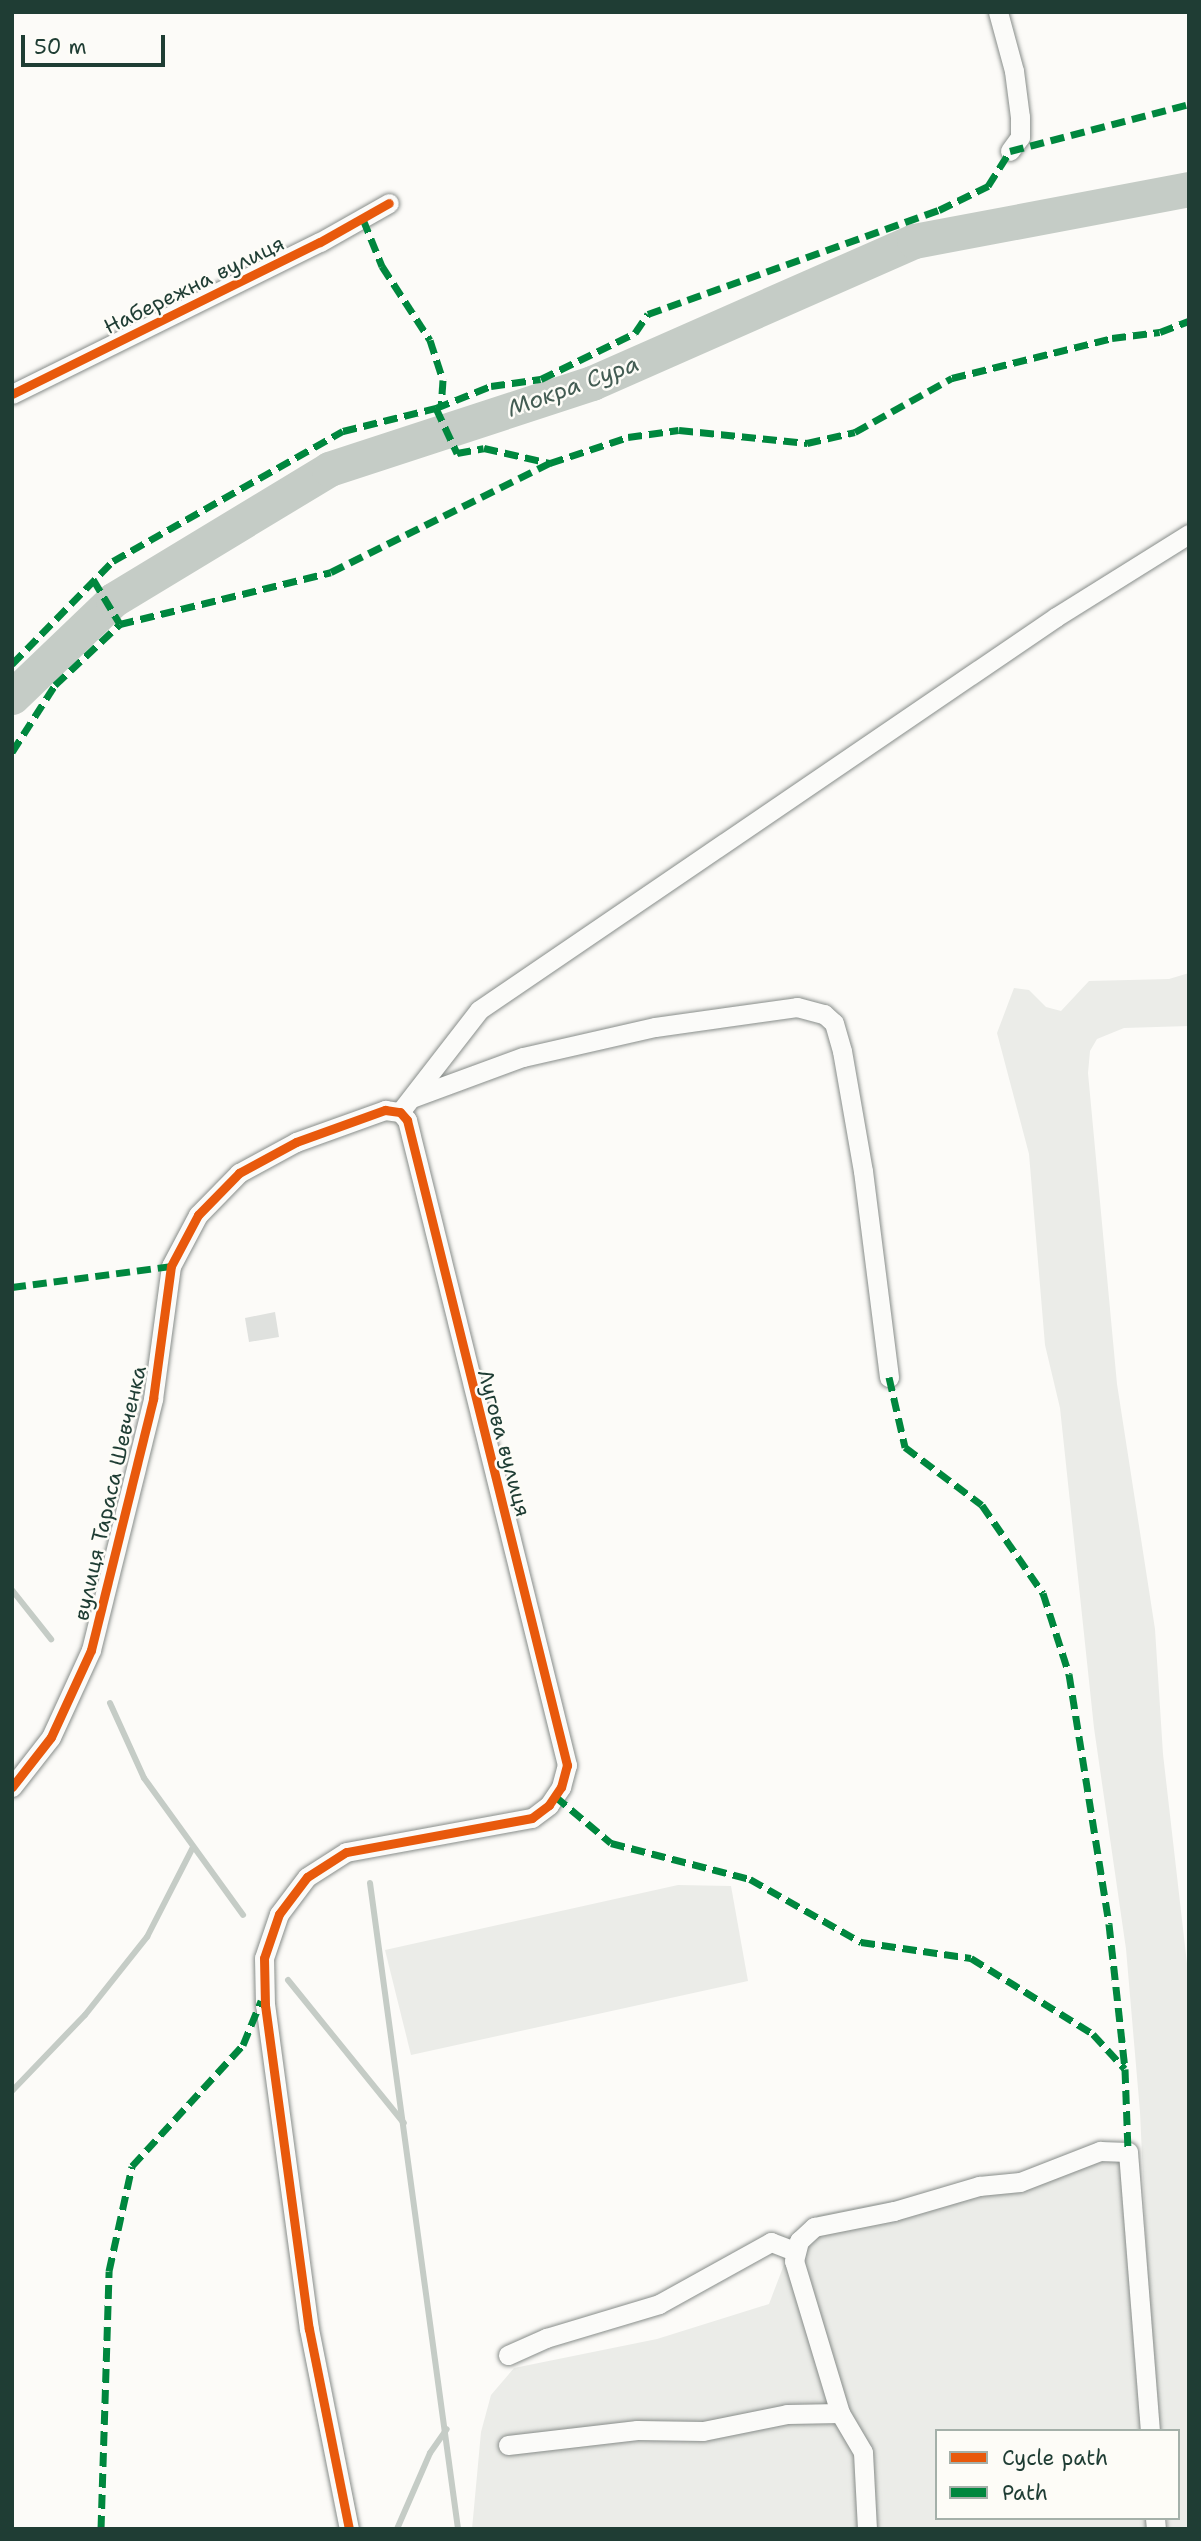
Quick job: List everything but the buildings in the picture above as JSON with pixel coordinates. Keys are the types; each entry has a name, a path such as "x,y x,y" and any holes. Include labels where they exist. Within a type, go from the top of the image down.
{"street":[{"path":"998,12 1014,71 1020,117 1020,137 1010,151"},
{"name":"Набережна вулиця","path":"12,394 320,242 389,203"},
{"path":"400,1112 479,1010 1056,617 1189,534"},
{"path":"414,1097 523,1057 655,1027 797,1007 824,1014 834,1023 844,1064 863,1171 889,1377"},
{"name":"вулиця Тараса Шевченка","path":"12,1787 51,1737 92,1650 153,1399 171,1266 198,1215 239,1173 296,1142 385,1110 400,1112"},
{"name":"Лугова вулиця","path":"349,2529 309,2329 265,2004 264,1958 279,1914 307,1877 346,1852 532,1818 549,1805 561,1787 567,1765 564,1743 447,1294 407,1120 400,1112"},
{"path":"795,2250 814,2227 894,2211 979,2186 1020,2182 1100,2151 1128,2152 1150,2429"},
{"path":"508,2355 546,2338 659,2304 771,2242 795,2250"},
{"path":"795,2250 840,2413 863,2452 867,2529"},
{"path":"508,2445 637,2430 703,2431 787,2414 822,2410 840,2413"}],"shaded area":[{"path":"1189,973 1189,1026 1124,1028 1097,1039 1090,1051 1088,1073 1117,1384 1155,1629 1163,1754 1189,1981 1189,2529 1168,2529 1167,2520 1180,2520 1180,2429 1157,2429 1140,2112 1126,1949 1094,1728 1060,1408 1045,1345 1029,1154 997,1033 1014,988 1029,990 1046,1007 1061,1011 1089,981 1169,979"},
{"path":"678,1885 731,1886 748,1981 411,2055 385,1950"},
{"path":"1099,2159 1120,2162 1144,2429 935,2429 935,2520 1149,2520 1149,2529 472,2529 481,2432 491,2395 514,2368 657,2339 769,2304 793,2241 818,2215"}],"waterway":[{"name":"Мокра Сура","path":"12,697 113,600 329,469 592,383 914,241 1189,189"},
{"path":"12,1590 51,1639"},
{"path":"110,1703 144,1778 243,1915"},
{"path":"12,2091 85,2015 147,1937 193,1847"},
{"path":"370,1883 458,2529"},
{"path":"288,1980 404,2123"},
{"path":"397,2529 430,2453 447,2429"}],"marked path":[{"path":"12,664 113,561 343,431 436,408 491,386 541,379 635,333 648,314 939,210 988,186 1010,151 1189,104"},
{"path":"363,219 382,266 430,340 443,380 441,406"},
{"path":"436,408 457,453 484,448 550,463 628,437 679,430 807,443 855,432 952,378 1112,338 1160,332 1189,321"},
{"path":"12,752 55,685 120,624 331,572 550,463"},
{"path":"93,579 120,624"},
{"path":"12,1287 171,1266"},
{"path":"889,1377 905,1447 982,1505 1043,1593 1069,1674 1109,1924 1125,2069 1128,2152"},
{"path":"555,1796 611,1843 750,1879 861,1942 971,1958 1093,2034 1125,2069"},
{"path":"101,2529 109,2271 132,2166 243,2045 261,2001"}],"cycle path":[{"path":"12,394 320,242 389,203"},
{"path":"12,1787 51,1737 91,1650 153,1399 171,1266 198,1215 239,1173 296,1142 385,1110 400,1112 407,1120 567,1765 561,1787 549,1805 532,1818 346,1852 307,1877 279,1914 264,1958 265,2005 309,2329 349,2529"}]}
